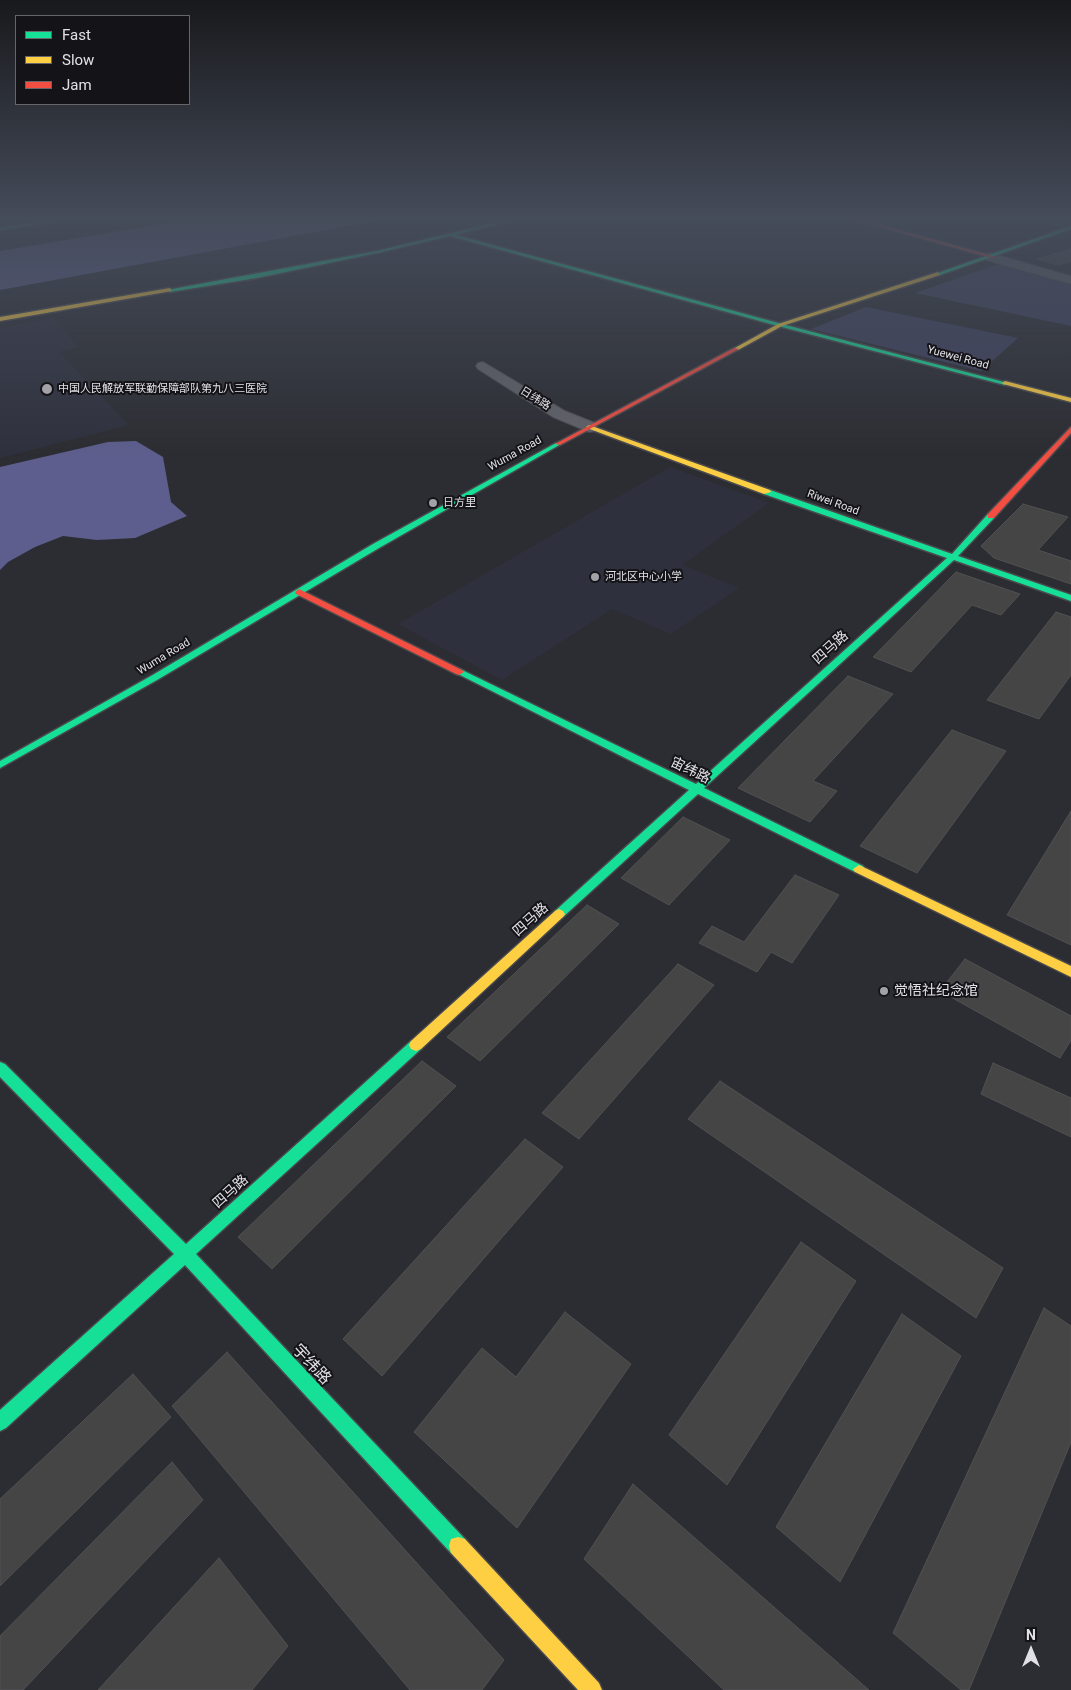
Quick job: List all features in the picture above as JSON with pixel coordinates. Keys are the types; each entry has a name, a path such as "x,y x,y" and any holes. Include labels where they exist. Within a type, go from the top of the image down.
{"main road":[{"path":"0,319 113,299"},
{"name":"Yuewei Road","path":"685,299 1071,400"},
{"name":"Wuma Road","path":"0,765 589,427 780,325 861,299"},
{"name":"Riwei Road","path":"589,427 852,523 1071,598"},
{"name":"四马路","path":"0,1422 953,557 1071,429"},
{"name":"宙纬路","path":"299,592 696,790 1071,972"},
{"name":"宇纬路","path":"0,1068 186,1254 592,1690"}],"street":[{"name":"日纬路","path":"483,366 559,414 589,427"}],"shaded area":[{"path":"943,299 1071,299 1071,326"},
{"path":"866,307 1018,338 981,371 811,329"},
{"name":"中国人民解放军联勤保障部队第九八三医院","path":"54,318 78,347 59,352 129,425 0,458 0,328"},
{"path":"136,441 163,457 171,502 187,516 135,538 97,540 63,536 35,547 8,562 0,570 0,467 108,442"},
{"name":"河北区中心小学","path":"670,467 769,503 682,565 739,588 671,634 612,609 502,680 398,624"}],"building":[{"path":"1023,504 1068,517 1038,550 1071,561 1071,584 994,558 981,546"},
{"path":"956,572 1020,594 1001,615 972,605 911,672 873,657"},
{"path":"1056,612 1071,617 1071,675 1039,719 987,700"},
{"path":"848,676 893,694 813,781 837,791 810,822 738,788"},
{"path":"952,730 1006,751 917,873 860,846"},
{"path":"1071,811 1071,945 1007,915"},
{"path":"683,817 730,840 669,905 621,878"},
{"path":"795,875 839,895 792,963 771,952 757,972 699,943 712,926 744,942"},
{"path":"587,905 619,924 480,1061 447,1037"},
{"path":"965,959 1071,1016 1071,1040 1060,1058 940,991"},
{"path":"678,964 714,985 579,1139 542,1113"},
{"path":"422,1061 456,1086 272,1269 238,1237"},
{"path":"993,1063 1071,1098 1071,1137 981,1094"},
{"path":"720,1081 1003,1268 976,1318 688,1119"},
{"path":"525,1139 563,1167 382,1376 343,1339"},
{"path":"801,1242 856,1281 727,1485 669,1435"},
{"path":"1044,1308 1071,1326 1071,1442 969,1690 961,1690 893,1633"},
{"path":"565,1312 631,1364 517,1528 414,1432 482,1348 516,1377"},
{"path":"902,1314 961,1356 840,1582 776,1527"},
{"path":"227,1352 504,1660 482,1690 410,1690 172,1406"},
{"path":"133,1374 171,1417 0,1586 0,1499"},
{"path":"172,1462 203,1500 23,1690 0,1690 0,1636"},
{"path":"633,1484 869,1690 724,1690 584,1559"},
{"path":"219,1558 288,1646 252,1690 98,1690"}],"traffic: fast":[{"path":"685,299 1005,383"},
{"path":"0,765 154,678 376,546 558,444"},
{"path":"767,492 1071,598"},
{"path":"559,914 953,557 991,516"},
{"path":"459,672 859,869"},
{"path":"0,1422 416,1045"},
{"path":"0,1068 185,1254 458,1546"}],"traffic: slow":[{"path":"0,319 118,299"},
{"path":"736,349 780,325 861,299"},
{"path":"1005,383 1071,400"},
{"path":"589,427 767,492"},
{"path":"859,869 1071,972"},
{"path":"416,1045 559,914"},
{"path":"458,1546 592,1690"}],"traffic: jam":[{"path":"558,444 736,349"},
{"path":"991,516 1071,429"},
{"path":"299,592 459,672"}],"place":[{"name":"中国人民解放军联勤保障部队第九八三医院","path":"47,389"},
{"name":"日方里","path":"433,503"},
{"name":"河北区中心小学","path":"595,577"},
{"name":"觉悟社纪念馆","path":"884,991"}]}
